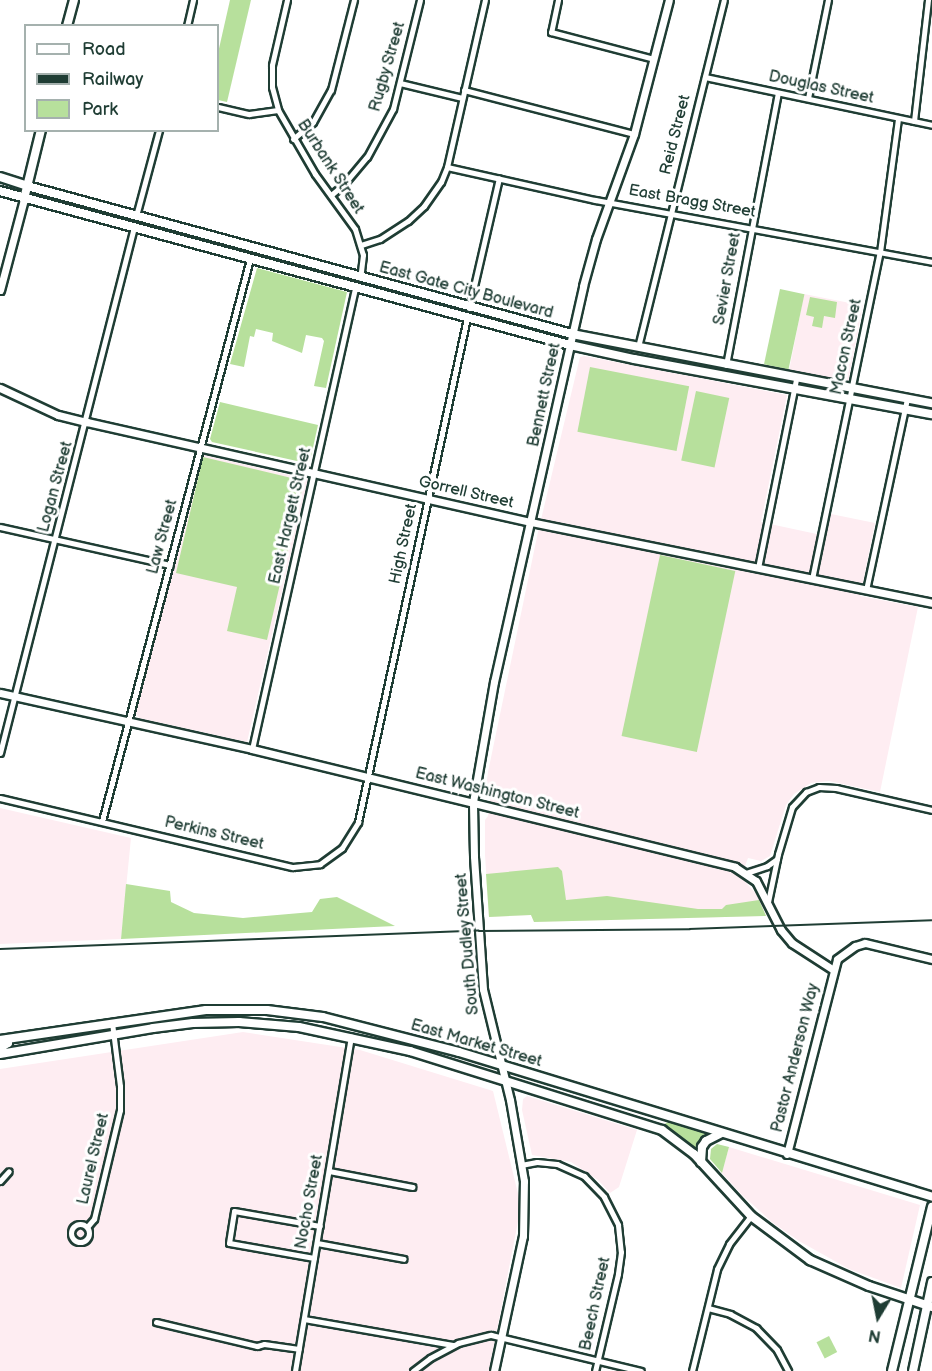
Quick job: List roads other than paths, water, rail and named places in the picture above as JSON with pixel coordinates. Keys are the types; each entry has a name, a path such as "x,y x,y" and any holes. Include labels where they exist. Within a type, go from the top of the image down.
{"main road":[{"path":"68,24 74,0"},
{"path":"24,199 40,132"},
{"name":"East Gate City Boulevard","path":"0,177 469,308 572,334 932,404"},
{"name":"East Gate City Boulevard","path":"0,191 570,345 932,414"},
{"name":"East Market Street","path":"4,1040 206,1010 267,1010 323,1017 374,1028 500,1064 720,1134 932,1197"},
{"name":"East Market Street","path":"0,1054 193,1023 239,1022 299,1027 410,1051 646,1123 676,1139 751,1216 810,1260 835,1273 929,1307"},
{"path":"0,1048 8,1043 4,1040"},
{"path":"646,1123 660,1121 665,1117"},
{"path":"700,1162 702,1148 706,1141 720,1134"},
{"path":"892,1371 932,1207"},
{"path":"914,1371 929,1307 932,1282"}],"street":[{"path":"187,24 193,0"},
{"name":"Burbank Street","path":"288,0 272,65 272,87 278,110 293,139 355,229 362,245"},
{"path":"293,139 313,122 331,90 354,0"},
{"name":"Rugby Street","path":"331,195 344,184 367,157 393,109 420,0"},
{"path":"360,278 363,262 362,245 380,239 408,221 434,194 447,167 485,0"},
{"path":"558,0 551,32 654,59"},
{"name":"Bennett Street","path":"473,802 494,681 589,264 634,134 669,0"},
{"name":"Reid Street","path":"638,347 724,0"},
{"path":"808,98 828,0"},
{"path":"914,121 928,0"},
{"name":"Douglas Street","path":"705,77 932,125"},
{"path":"400,83 462,98"},
{"path":"464,90 634,134"},
{"name":"Sevier Street","path":"726,365 778,93"},
{"path":"219,107 249,114 278,110"},
{"name":"Macon Street","path":"812,579 880,252 898,118"},
{"path":"136,216 158,132"},
{"name":"East Bragg Street","path":"447,167 610,202 932,262"},
{"path":"469,308 499,178"},
{"path":"0,290 24,199"},
{"name":"Logan Street","path":"0,753 87,422 134,227"},
{"name":"Law Street","path":"102,821 250,259"},
{"name":"East Hargett Street","path":"252,749 355,288"},
{"name":"High Street","path":"367,777 467,318"},
{"path":"758,568 796,379"},
{"name":"Gorrell Street","path":"0,388 58,414 87,422 531,522 932,603"},
{"path":"866,590 907,399"},
{"path":"0,527 170,565"},
{"name":"East Washington Street","path":"0,693 252,749 473,802 659,847 746,873"},
{"name":"Perkins Street","path":"0,798 293,867 308,867 320,864 342,848 358,822 367,777"},
{"path":"768,902 777,858 792,807 811,789 836,788 932,808"},
{"name":"South Dudley Street","path":"473,802 474,856 483,988 505,1081 524,1191 522,1236 494,1371"},
{"path":"746,873 767,866 777,858"},
{"path":"746,873 756,881 781,930 792,943 832,969 845,951 865,943 932,959"},
{"name":"Pastor Anderson Way","path":"787,1154 832,969"},
{"name":"Laurel Street","path":"87,1227 93,1219 120,1110 120,1085 112,1023"},
{"name":"Nocho Street","path":"294,1371 351,1037"},
{"name":"Beech Street","path":"521,1165 537,1162 557,1164 584,1176 604,1197 618,1225 621,1252 619,1266 595,1371"},
{"path":"0,1181 9,1171"},
{"path":"329,1171 412,1187"},
{"path":"314,1258 229,1243 234,1211 320,1226"},
{"path":"692,1371 723,1253 734,1235 751,1216"},
{"path":"317,1243 404,1259"},
{"path":"708,1308 729,1314 756,1328 777,1350 788,1371"},
{"path":"304,1319 454,1345"},
{"path":"156,1322 256,1346 264,1344 298,1349"},
{"path":"414,1371 430,1358 454,1345 483,1336 502,1338 641,1371"}],"railway":[{"path":"0,949 479,931 690,929 932,920"}]}
